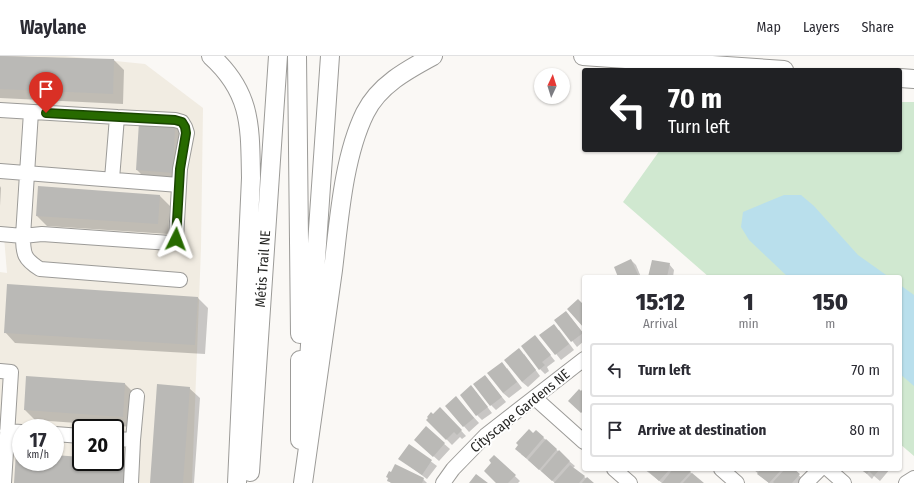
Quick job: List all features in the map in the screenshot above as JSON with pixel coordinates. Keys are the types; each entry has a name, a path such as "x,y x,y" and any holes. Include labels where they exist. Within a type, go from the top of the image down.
{"main road":[{"path":"211,56 224,68 240,92 247,116 250,143 251,178 237,483"},
{"name":"Métis Trail NE","path":"249,483 278,56"},
{"path":"298,56 301,483"},
{"path":"301,483 330,56"},
{"path":"301,483 343,195 356,137 366,112 382,90 400,73 434,56"},
{"path":"583,56 755,68"},
{"path":"902,78 914,79"}],"street":[{"path":"0,110 175,120 182,122 186,133 179,185 176,239 170,243 42,234 22,236 0,234"},
{"path":"31,112 22,236 23,250 29,262 40,269 180,280"},
{"path":"112,179 117,117"},
{"path":"0,171 179,185"},
{"name":"Cityscape Gardens NE","path":"443,483 452,469 486,435 536,399 582,361"},
{"path":"0,371 11,372 13,419"},
{"path":"131,483 137,396"},
{"path":"536,399 582,440"},
{"path":"124,440 133,440"},
{"path":"4,483 12,441"},
{"path":"616,471 630,483"},
{"path":"723,471 737,483"},
{"path":"806,483 818,471"},
{"path":"830,471 844,483"},
{"path":"906,483 914,478"}],"shaded area":[{"path":"0,56 65,56 145,64 203,108 201,248 192,483 0,483 0,272 7,273 4,237 0,236"}],"green space":[{"path":"902,102 914,102 914,456 902,446 902,275 707,275 623,202 659,152 902,152"}],"water":[{"path":"784,195 801,195 814,206 858,255 886,275 786,275 749,240 741,227 743,212"},
{"path":"902,286 914,295 914,386 902,376"}],"building":[{"path":"0,56 114,59 113,94 0,89"},
{"path":"139,122 175,125 173,173 136,170"},
{"path":"38,186 160,195 158,224 36,216"},
{"path":"631,259 638,275 617,275 614,267"},
{"path":"652,260 670,263 667,275 648,275"},
{"path":"7,284 198,297 195,345 4,333"},
{"path":"578,299 582,303 582,326 567,309"},
{"path":"566,311 582,334 571,342 554,320"},
{"path":"554,324 569,344 555,355 539,335"},
{"path":"535,335 551,355 542,362 545,365 539,370 521,346"},
{"path":"519,348 536,370 522,382 504,360"},
{"path":"502,362 517,382 503,393 487,373"},
{"path":"485,375 502,397 490,406 473,384"},
{"path":"26,376 125,383 123,417 24,410"},
{"path":"157,384 190,387 183,483 150,483"},
{"path":"471,385 488,407 476,416 460,395"},
{"path":"579,389 581,391 582,390 581,413 568,401"},
{"path":"456,396 474,418 463,427 445,406"},
{"path":"440,407 462,430 457,435 454,432 446,440 426,420 431,412 433,414"},
{"path":"426,426 445,443 433,457 414,440"},
{"path":"529,429 533,433 536,430 544,437 526,458 515,449 518,445 516,443"},
{"path":"546,439 557,449 539,470 528,460"},
{"path":"409,444 432,460 422,475 398,459"},
{"path":"559,450 570,461 552,481 541,471"},
{"path":"494,455 516,475 508,483 496,483 484,471 491,463 489,460"},
{"path":"64,456 72,456 72,471 124,471 125,460 124,483 14,483 15,471 64,471"},
{"path":"395,464 424,478 422,483 392,483 387,481 388,478 386,477 389,471 391,472"},
{"path":"570,465 585,476 579,483 554,483"},
{"path":"648,471 668,471 659,481"},
{"path":"671,471 691,471 680,483 662,483"},
{"path":"759,471 780,471 769,483 757,474"},
{"path":"783,471 796,471 800,474 792,483 773,482"},
{"path":"869,471 878,471 874,476"},
{"path":"692,473 704,483 683,483"},
{"path":"476,474 488,483 469,483"},
{"path":"587,477 594,483 582,483"}],"route":[{"path":"46,113 175,120 182,122 186,133 180,169 176,239"}]}
